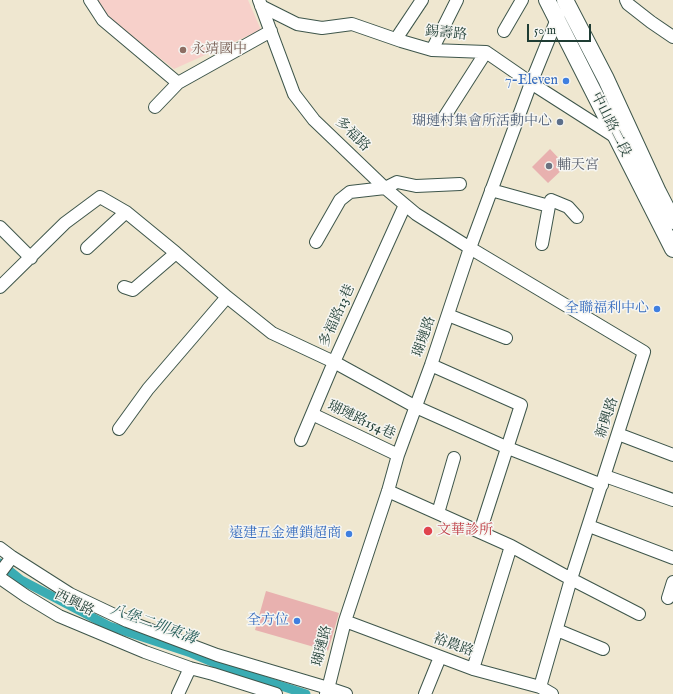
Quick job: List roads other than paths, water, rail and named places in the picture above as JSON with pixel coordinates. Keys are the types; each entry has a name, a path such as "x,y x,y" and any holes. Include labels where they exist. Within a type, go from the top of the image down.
{"main road":[{"name":"中山路二段","path":"547,0 617,138 670,225"},
{"name":"中山路二段","path":"565,0 606,79 658,192 670,225 673,249"}],"street":[{"path":"90,0 103,20 178,83"},
{"path":"396,39 422,0"},
{"path":"432,50 457,0"},
{"path":"504,31 522,0"},
{"name":"瑚璉路","path":"328,690 345,621 388,491 398,455 491,190 530,84 565,0"},
{"path":"626,0 633,8 673,37"},
{"name":"錫壽路","path":"260,3 297,24 322,28 352,24 432,50 486,52"},
{"name":"多福路","path":"260,3 294,94 314,120 385,188 405,205 416,214 470,248"},
{"path":"154,107 178,83 271,31"},
{"path":"445,116 486,52 584,124 617,138"},
{"path":"316,242 340,200 350,192 385,188 397,182 416,186 460,184"},
{"path":"491,190 549,206"},
{"path":"0,287 65,223 100,197 126,212 272,333 334,362 416,407 508,448 604,480 673,500"},
{"path":"542,244 551,200 568,207 577,217"},
{"name":"多福路13巷","path":"301,440 334,362 405,205"},
{"path":"87,248 126,212"},
{"path":"0,228 31,258"},
{"name":"新興路","path":"470,248 644,352 556,630 547,692"},
{"path":"124,288 133,290 176,253"},
{"path":"118,429 148,389 227,297"},
{"path":"448,315 506,338"},
{"path":"431,364 521,405 480,532"},
{"name":"瑚璉路154巷","path":"312,414 398,455"},
{"path":"618,434 673,455"},
{"path":"438,513 454,458"},
{"path":"388,491 511,546 639,614"},
{"path":"589,526 673,558"},
{"path":"473,669 511,546"},
{"path":"0,548 70,594 127,620 217,655 328,690 346,694"},
{"path":"0,573 12,557"},
{"name":"西興路","path":"0,578 59,616 145,652 190,668 276,694"},
{"path":"668,598 673,582"},
{"name":"裕農路","path":"345,621 473,669 547,692"},
{"path":"556,630 603,649"},
{"path":"425,694 440,657"},
{"path":"178,694 190,668"}],"waterway":[{"name":"八堡二圳東溝","path":"0,563 21,580 109,626 191,653 229,669 306,694"}],"place":[{"name":"永靖國中","path":"183,50"},
{"name":"7-Eleven","path":"566,81"},
{"name":"瑚璉村集會所活動中心","path":"560,122"},
{"name":"輔天宮","path":"549,166"},
{"name":"全聯福利中心","path":"657,309"},
{"name":"文華診所","path":"428,531"},
{"name":"遠建五金連鎖超商","path":"349,534"},
{"name":"全方位","path":"297,621"}]}
